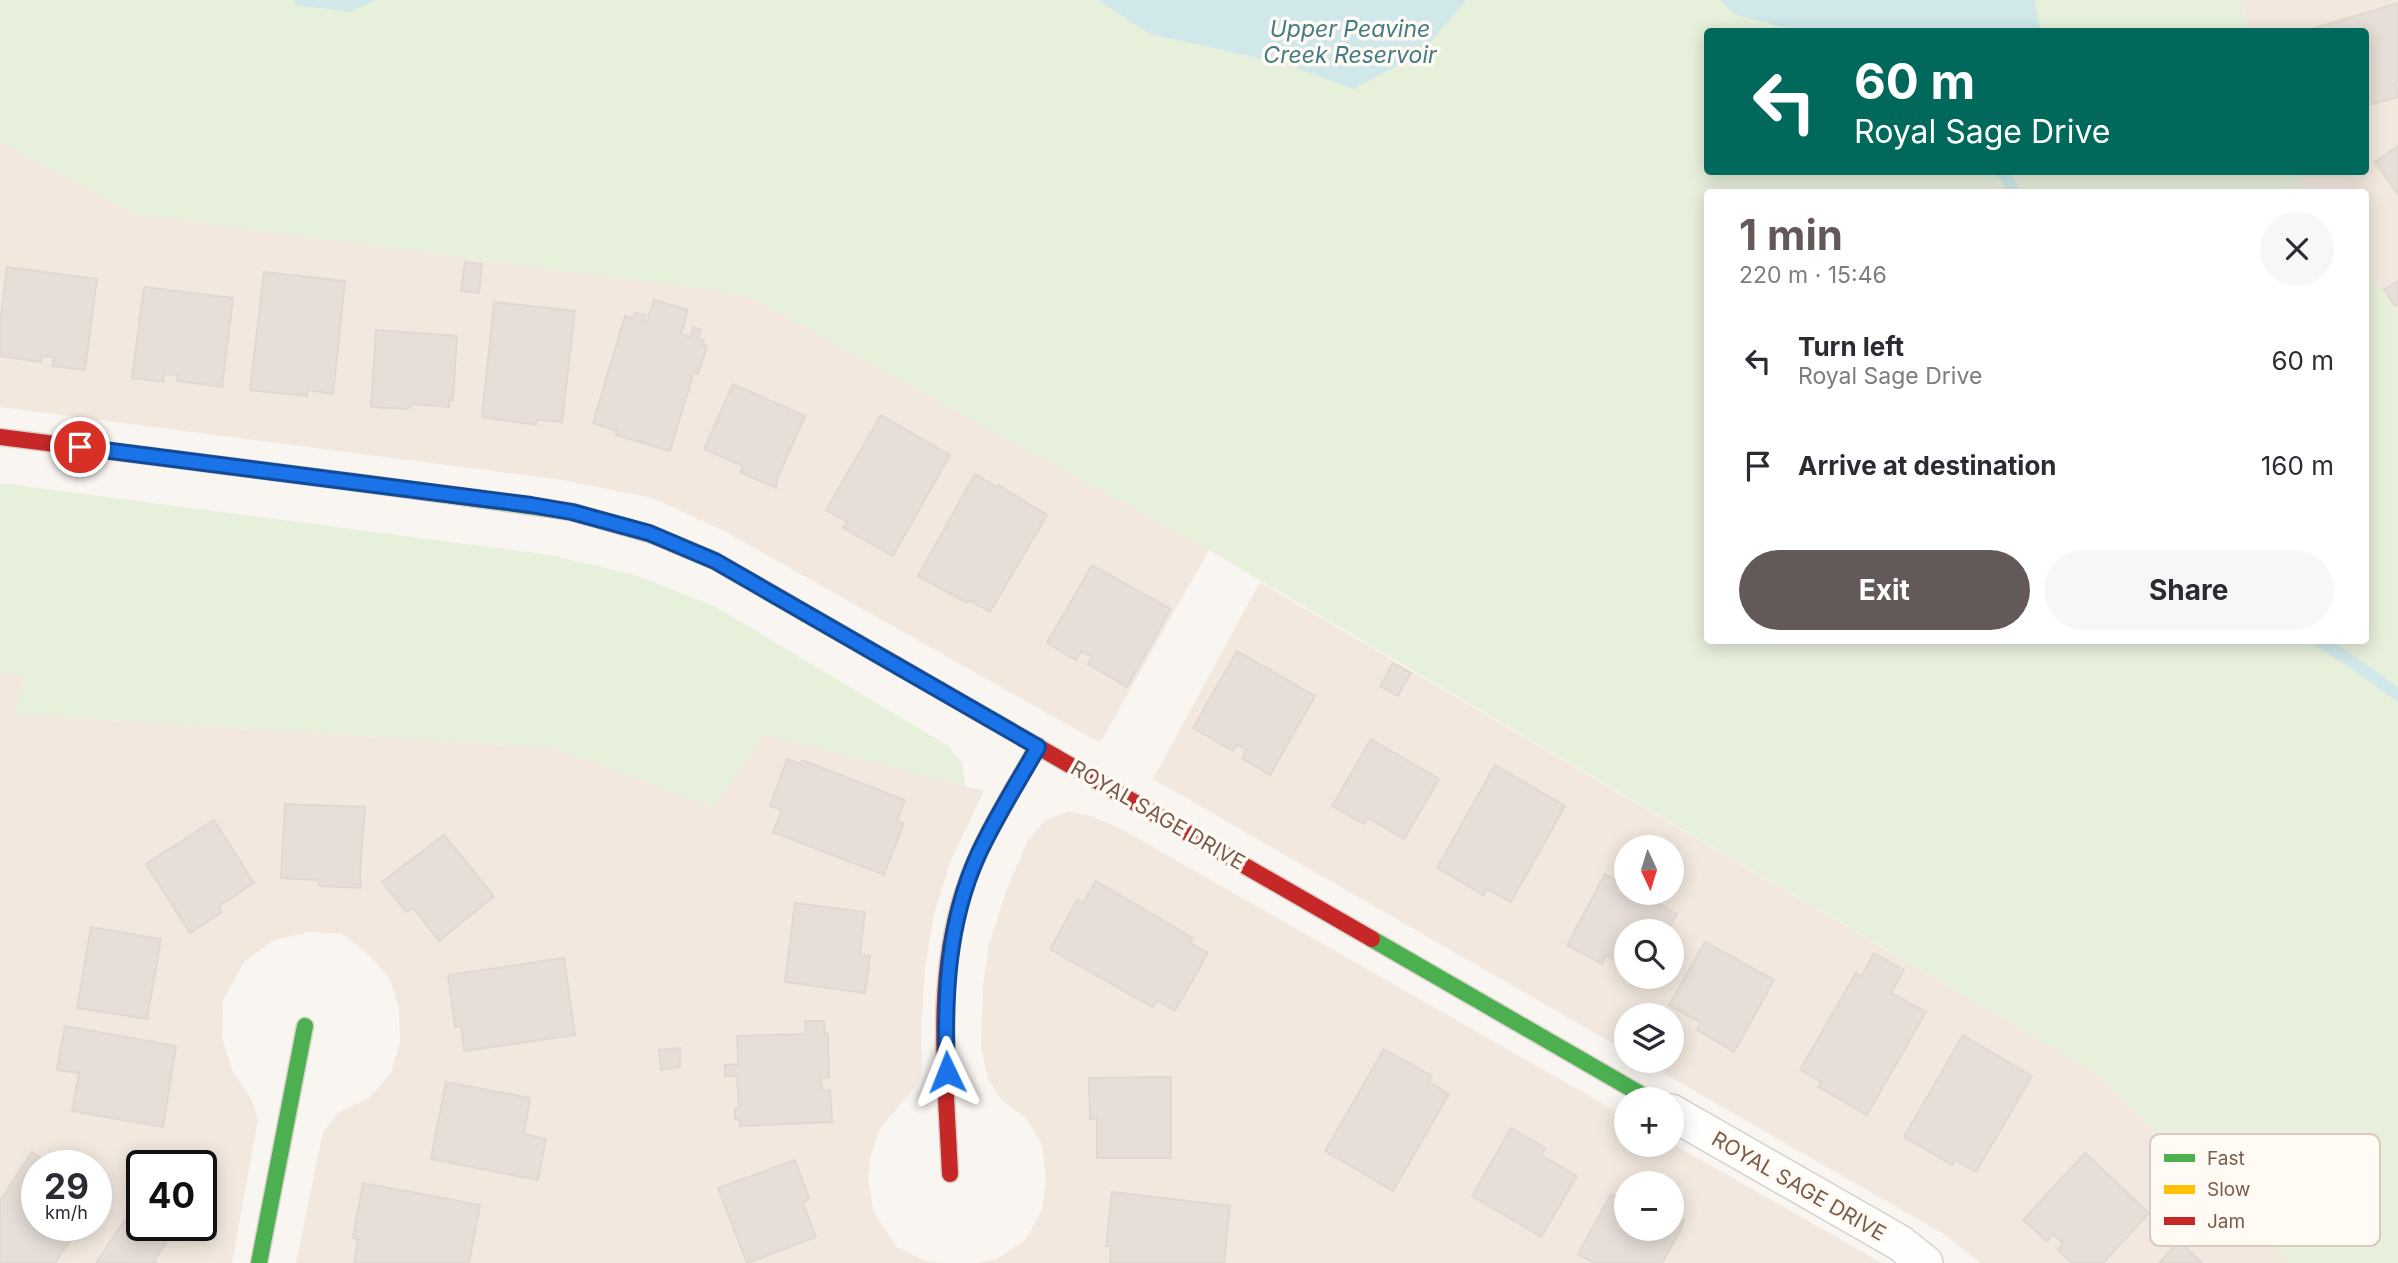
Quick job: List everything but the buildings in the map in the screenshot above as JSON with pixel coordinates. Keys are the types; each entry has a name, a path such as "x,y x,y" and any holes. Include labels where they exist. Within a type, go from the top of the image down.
{"street":[{"name":"ROYAL SAGE DRIVE","path":"0,437 531,505 572,512 649,533 715,561 1628,1087"},
{"path":"950,1174 946,989 957,913 978,855 1038,747"},
{"path":"258,1263 305,1026"},
{"name":"ROYAL SAGE DRIVE","path":"1684,1119 1900,1243 1926,1263"}],"shaded area":[{"path":"2243,0 2398,0 2398,311 2369,273 2369,189 2306,189 2298,175 2369,175 2369,28 2248,28"},
{"path":"0,141 134,214 746,295 1209,550 1100,743 726,532 653,498 563,480 0,407"},
{"path":"1260,582 2094,1072 2158,1134 2150,1134 2150,1246 2273,1246 2291,1263 1981,1263 1942,1233 1663,1073 1684,1073 1684,1003 1614,1003 1614,1044 1153,779"},
{"path":"0,672 24,676 16,714 555,748 714,807 764,734 984,791 951,860 934,914 925,968 921,1031 922,1069 917,1085 880,1128 871,1154 868,1180 874,1213 897,1247 926,1261 942,1263 296,1263 323,1132 339,1112 369,1098 391,1073 400,1042 399,1009 390,979 369,955 342,934 310,932 274,940 244,962 223,1000 222,1037 232,1070 252,1100 258,1119 232,1263 0,1263"},
{"path":"1069,811 1094,817 1125,831 1614,1110 1614,1157 1684,1157 1684,1150 1882,1263 977,1263 997,1259 1026,1239 1042,1210 1046,1181 1042,1145 1027,1119 1003,1101 988,1079 981,1047 983,985 989,944 1007,889 1028,840 1046,820"}],"green space":[{"path":"0,0 2243,0 2248,28 1704,28 1704,175 2298,175 2306,189 1704,189 1704,644 2369,644 2369,273 2398,311 2398,1263 2291,1263 2273,1246 2380,1246 2380,1134 2158,1134 2094,1072 1209,550 746,295 134,214 0,141"},
{"path":"0,483 550,555 635,575 714,606 947,745 962,762 965,786 764,734 714,807 555,748 15,714 24,676 0,672"}],"water":[{"path":"293,0 375,0 349,12 297,5"},
{"name":"Upper Peavine Creek Reservoir","path":"1098,0 1466,0 1422,53 1353,89 1286,64 1150,34"},
{"path":"1720,0 2035,0 2040,28 1787,28 1736,15"}],"waterway":[{"path":"2005,175 2012,189"},
{"path":"2324,644 2398,695"}],"traffic: fast":[{"path":"368,484 572,512 653,535"},
{"path":"1372,939 1628,1087"},
{"path":"259,1263 305,1026"}],"traffic: slow":[{"path":"653,535 715,561 889,661"}],"traffic: jam":[{"path":"0,437 368,484"},
{"path":"889,661 1372,939"},
{"path":"950,1174 944,1032 948,962 954,927 963,893 978,855 1038,746"}],"route":[{"path":"80,447 531,505 572,512 649,533 715,561 1038,747 978,855 957,913 946,978 947,1072"}]}
